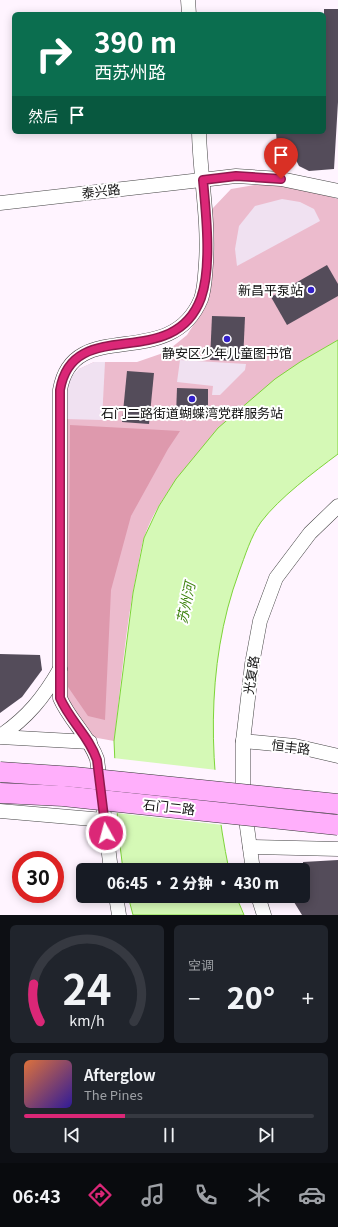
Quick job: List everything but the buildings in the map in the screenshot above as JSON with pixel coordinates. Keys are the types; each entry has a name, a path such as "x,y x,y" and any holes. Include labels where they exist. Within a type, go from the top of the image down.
{"main road":[{"name":"石门二路","path":"0,772 82,777 338,804"},
{"name":"石门二路","path":"0,793 63,796 338,825"}],"street":[{"path":"188,0 189,12"},
{"path":"110,863 97,760 90,742 72,721 60,698 60,390 62,376 68,366 82,353 101,347 128,344 167,335 181,326 193,314 201,298 205,279 206,220 199,134"},
{"name":"泰兴路","path":"0,202 236,176 261,177 306,183 338,191"},
{"name":"光复路","path":"252,863 243,798 243,742 250,679 260,621 276,578 310,533 338,506"},
{"path":"0,736 16,726 31,711 46,693 60,668"},
{"path":"0,736 90,742"},
{"name":"恒丰路","path":"243,742 295,746 338,756"},
{"path":"0,811 104,820"},
{"path":"250,847 338,849"},
{"path":"117,903 119,915"},
{"path":"260,903 264,915"}],"shaded area":[{"path":"266,183 318,193 338,199 338,340 294,367 254,397 236,413 200,450 161,502 147,529 132,596 114,741 92,737 66,698 63,425 79,369 94,362 137,362 166,352 187,335 205,307 209,294 209,219 213,208 231,189"},
{"path":"282,199 300,202 314,209 320,221 237,266 235,249 239,226 255,206"},
{"path":"180,360 246,364 245,370 220,395 212,395 213,386 177,382"},
{"path":"94,362 105,362 102,420 64,419 68,380 79,369"},
{"path":"70,425 180,431 168,449 131,516 111,590 105,720 88,716 68,687"}],"water":[{"name":"苏州河","path":"338,340 338,454 287,495 268,513 261,522 248,546 228,608 220,645 215,682 213,720 217,795 228,863 122,863 118,829 114,741 133,593 144,538 159,506 176,479 218,428 275,379 300,362"},
{"path":"130,903 239,903 244,915 133,915"}],"pier":[{"path":"113,758 217,770 223,825 116,813"}],"place":[{"name":"新昌平泵站","path":"311,290"},
{"name":"静安区少年儿童图书馆","path":"227,339"},
{"name":"石门二路街道蝴蝶湾党群服务站","path":"192,399"}],"route":[{"path":"106,833 97,760 94,750 90,742 72,721 60,698 60,390 62,376 68,366 82,353 101,347 128,344 167,335 181,326 193,314 201,298 205,279 206,213 203,180 236,176 281,179"}]}
